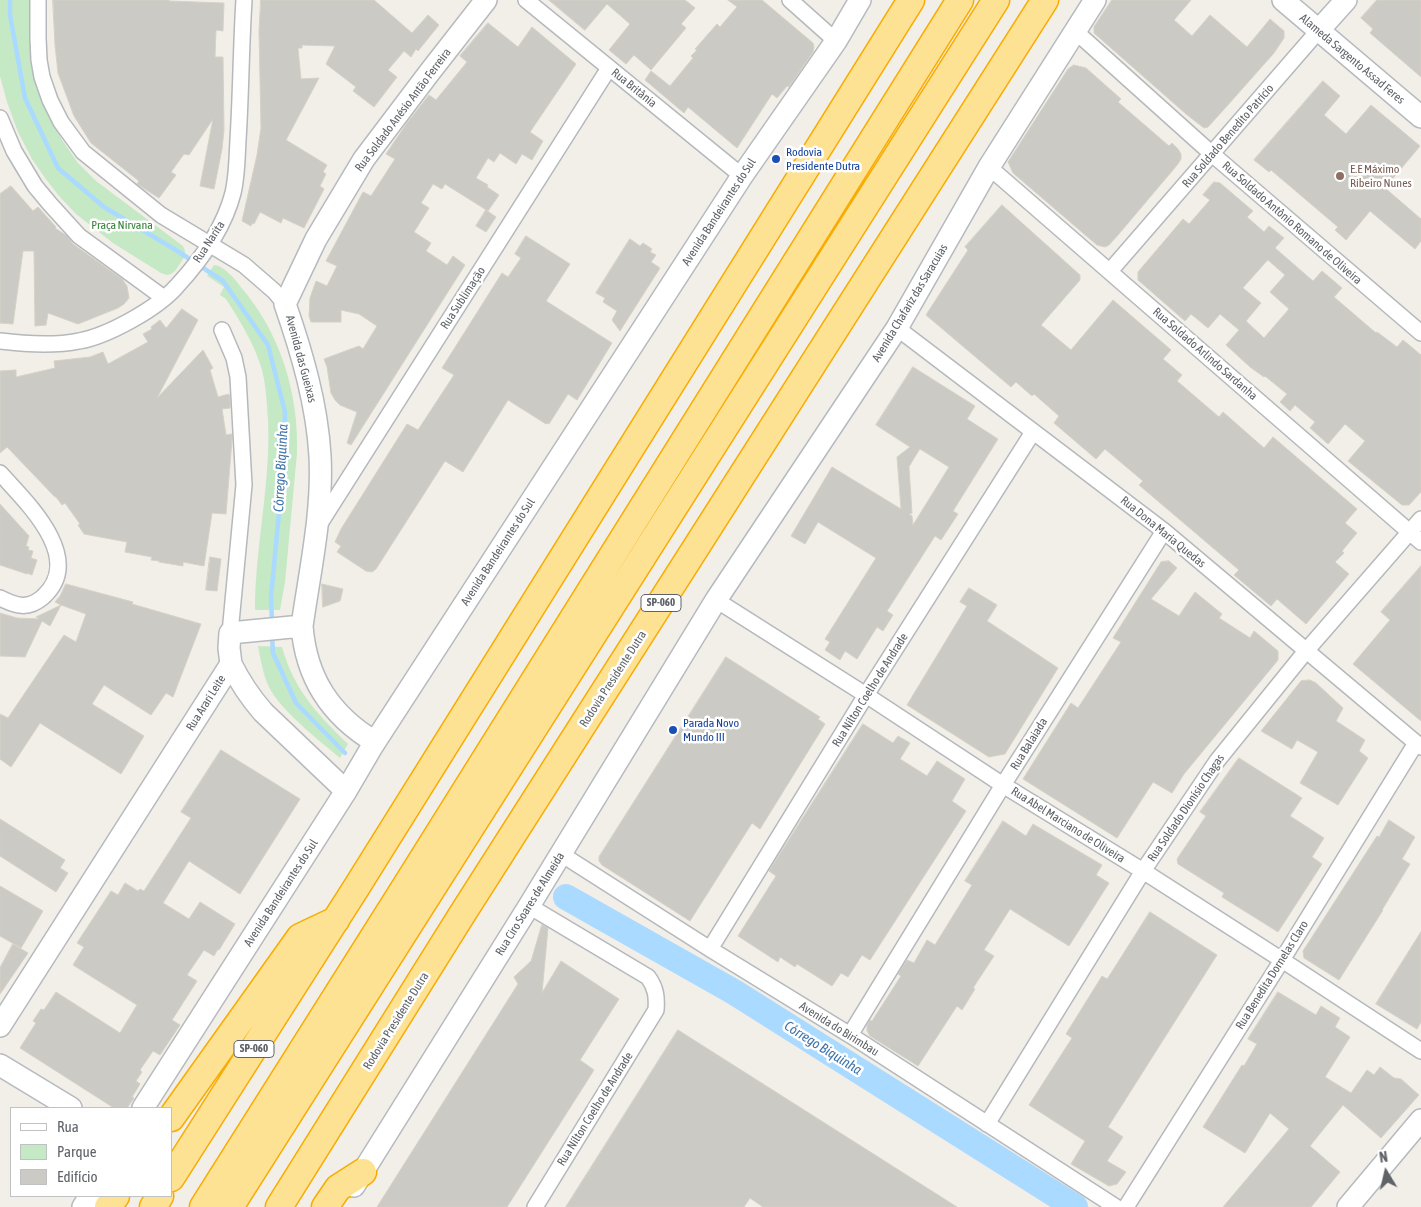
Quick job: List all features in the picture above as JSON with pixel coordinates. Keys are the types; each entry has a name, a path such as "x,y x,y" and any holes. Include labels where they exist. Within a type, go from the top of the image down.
{"highway":[{"name":"SP-060","path":"172,1176 336,920 911,0"},
{"path":"203,1207 960,0"},
{"path":"230,1207 996,0"},
{"name":"Rodovia Presidente Dutra","path":"279,1207 471,901 1045,0"},
{"path":"172,1117 300,937 336,920"},
{"path":"325,1207 338,1188 363,1172"}],"street":[{"name":"Avenida das Gueixas","path":"38,0 39,60 42,77 50,100 61,122 83,152 206,250 244,266 274,291 285,304 298,339 307,375 318,429 320,457 316,528 295,627 303,641 307,658 321,692 334,709 349,723 362,734 376,742"},
{"name":"Rua Narita","path":"0,341 56,344 79,342 106,334 134,319 164,298 177,287 206,250 229,209 234,184 241,93 244,0"},
{"name":"Rua Soldado Anésio Antão Ferreira","path":"285,304 316,239 364,160 486,0"},
{"name":"Rua Britânia","path":"526,0 742,176"},
{"path":"790,0 836,41"},
{"name":"Avenida Bandeirantes do Sul","path":"145,1107 376,742 742,176 836,41 860,0"},
{"name":"Avenida Chafariz das Saracuias","path":"716,600 897,328 989,167 1095,0"},
{"name":"Alameda Sargento Assad Feres","path":"1283,0 1421,117"},
{"name":"Rua Soldado Benedito Patrício","path":"1110,271 1346,0"},
{"name":"Rua Soldado Antônio Romano de Oliveira","path":"1075,31 1212,154 1421,333"},
{"name":"Rua Sublimação","path":"316,528 609,68"},
{"path":"0,118 14,151 35,186 50,204 80,236 164,298"},
{"name":"Rua Soldado Arlindo Sardanha","path":"989,167 1415,537"},
{"name":"Rua Dona Maria Quedas","path":"897,328 1164,532 1419,745"},
{"name":"Rua Arari Leite","path":"1,1021 231,664 230,632 244,485 238,377 234,358 222,330"},
{"name":"Rua Nílton Coelho de Andrade","path":"710,949 866,695 1033,432"},
{"path":"0,473 35,512 49,533 53,541 58,570 52,586 34,603 20,606 0,598"},
{"name":"Rua Soldado Dionísio Chagas","path":"987,1124 1143,871 1217,761 1306,651 1415,537 1421,519"},
{"name":"Rua Balaiada","path":"850,1035 1003,785 1164,532"},
{"name":"Rua Abel Marciano de Oliveira","path":"716,600 1003,785 1143,871 1421,1051"},
{"name":"Rua Ciro Soares de Almeida","path":"340,1207 529,906 716,600"},
{"path":"230,632 295,627"},
{"path":"231,664 251,698 263,712 346,791"},
{"name":"Rua Benedita Dornelas Claro","path":"1117,1207 1282,960 1419,745"},
{"name":"Avenida do Birimbau","path":"561,854 850,1035 1117,1207"},
{"name":"Rua Nílton Coelho de Andrade","path":"529,906 648,977 655,986 656,997 656,1010 534,1207"},
{"path":"0,1065 69,1107"},
{"path":"1348,1207 1421,1120"}],"green space":[{"name":"Praça Nirvana","path":"0,0 31,0 53,122 62,140 78,163 96,181 183,246 185,256 171,274 161,273 113,243 76,214 59,196 32,159 18,132 0,76"},
{"path":"214,265 235,279 266,323 284,364 295,408 297,453 285,582 280,610 255,610 257,562 268,444 268,420 263,376 247,333 226,299 220,295 224,287 207,276"},
{"path":"258,646 282,647 300,689 326,722 348,744 340,758 282,706 265,678"}],"building":[{"path":"53,0 169,0 224,3 223,31 216,30 215,57 223,57 224,130 214,189 200,186 213,119 189,155 184,154 171,172 176,175 159,198 137,184 139,181 91,143 74,116 58,73"},
{"path":"261,0 374,0 412,33 428,15 439,25 418,51 416,49 411,57 404,51 388,70 397,77 374,107 353,91 356,87 326,64 335,46 302,45 302,48 298,48 301,79 319,78 286,140 327,165 323,172 326,174 320,186 324,189 304,228 283,218 281,223 260,212 251,226 242,221 261,128 259,31"},
{"path":"549,0 685,0 695,8 681,24 686,28 651,70 634,55 626,64 609,50 630,24 607,4 585,30"},
{"path":"728,0 762,0 813,43 814,47 813,52 789,87 787,86 777,98 772,94 737,148 688,107 684,113 645,80 651,71 670,86 693,58 691,56 697,50 695,49 717,24 720,27 737,7"},
{"path":"1112,0 1191,0 1174,20 1192,36 1210,15 1247,47 1270,19 1284,31 1284,38 1274,53 1227,106 1208,127 1204,128 1094,33 1094,27"},
{"path":"1377,0 1421,0 1421,77 1370,33 1373,29 1361,18"},
{"path":"488,23 518,47 532,27 576,64 530,132 543,141 532,160 522,154 516,164 500,153 494,162 488,158 476,178 488,185 487,187 499,195 488,211 445,184 442,189 433,184 421,203 429,208 414,232 431,243 426,251 447,265 453,256 465,265 351,445 347,443 357,412 340,405 335,400 331,393 324,359 359,346 363,349 377,326 359,314 341,310 341,322 311,322 309,316 310,298 316,281 327,286 337,266 326,261 363,192 371,196 395,159 386,154 429,95 436,100 467,62 460,56"},
{"path":"1074,65 1086,68 1121,99 1118,102 1169,146 1172,143 1181,154 1178,164 1118,235 1105,247 1097,245 1013,173 1008,162 1068,69"},
{"path":"1323,81 1340,96 1324,115 1346,134 1371,105 1420,146 1385,188 1421,219 1421,241 1415,249 1370,211 1346,240 1335,230 1338,227 1271,170 1269,172 1254,160"},
{"path":"1214,182 1220,183 1253,211 1247,217 1264,232 1269,226 1284,238 1275,248 1313,281 1322,271 1342,288 1334,297 1376,333 1397,347 1403,340 1421,355 1421,492 1409,505 1402,505 1348,461 1365,441 1345,424 1328,444 1310,428 1315,422 1295,405 1290,411 1280,402 1287,394 1265,376 1250,367 1226,345 1239,330 1220,314 1208,328 1191,314 1185,321 1138,280 1138,272 1183,219 1189,224 1210,200 1203,195","holes":["1268,260 1285,275 1270,292 1289,309 1264,338 1246,321 1261,303 1243,288"]},
{"path":"11,186 33,211 38,207 55,228 67,236 73,244 122,279 127,286 129,298 124,304 78,324 48,313 46,325 35,326 34,251 23,251 13,324 0,323 0,194"},
{"path":"1002,205 1080,275 1080,280 1041,325 1071,350 1113,300 1171,350 1163,359 1182,375 1177,381 1219,417 1223,412 1264,448 1273,437 1357,509 1345,523 1357,533 1342,551 1344,553 1335,562 1349,574 1306,624 1277,599 1271,606 1234,575 1239,570 1139,485 1143,481 1105,449 1096,459 1054,423 1059,416 1034,394 1032,396 1016,382 1011,387 926,315 968,250 965,247"},
{"path":"486,210 496,217 486,232 476,226"},
{"path":"526,236 570,264 546,301 612,343 577,400 568,394 549,424 546,424 508,400 463,472 445,461 376,569 372,572 366,571 337,552 341,546 335,542 341,529 407,424 418,430 454,375 442,368 502,273 508,277 521,258 515,254"},
{"path":"630,239 640,246 643,243 652,249 650,252 656,255 651,262 660,268 620,331 612,320 617,311 603,302 605,298 596,293"},
{"path":"182,309 198,320 157,398 203,350 213,368 210,370 218,397 229,394 230,399 230,408 222,409 226,435 232,434 226,514 212,513 204,566 183,562 183,566 151,560 152,557 125,552 127,542 84,534 78,525 80,524 65,503 62,505 7,447 0,453 0,371 16,370 16,377 55,368 54,361 90,357 103,352 108,364 148,342 143,334 152,329 151,327 160,320 166,328"},
{"path":"913,367 975,406 967,419 998,439 953,511 958,514 941,540 935,536 887,611 893,615 883,631 877,627 857,659 845,651 840,660 825,650 830,642 825,639 876,558 818,522 805,544 791,536 832,467 901,509 897,457 910,447 876,425","holes":["920,449 949,467 913,525 912,516 909,514 912,513 909,467"]},
{"path":"0,504 29,536 26,546 29,547 28,550 33,551 31,558 37,560 32,575 0,565"},
{"path":"210,557 221,559 217,591 206,590"},
{"path":"1169,561 1177,568 1151,599 1179,616 1195,592 1222,614 1219,618 1250,638 1254,631 1278,651 1278,660 1184,774 1172,793 1153,782 1117,838 1023,779 1071,703 1078,708 1121,642 1113,638 1161,562"},
{"path":"1421,566 1421,721 1353,664 1390,620 1381,612"},
{"path":"66,584 133,602 132,604 201,624 173,697 166,693 151,715 104,685 92,704 144,736 121,774 40,723 11,767 0,759 0,714 8,718 64,635 76,642 86,614 55,602"},
{"path":"322,584 343,589 340,601 323,607"},
{"path":"969,588 997,605 987,621 1058,668 1005,754 989,757 907,705 967,606 960,602"},
{"path":"61,605 50,626 42,621 25,657 0,656 0,613 17,618 39,619 36,617"},
{"path":"726,657 820,717 818,719 825,724 760,829 752,823 690,921 602,865 599,857"},
{"path":"1310,680 1316,683 1343,708 1336,721 1365,740 1359,751 1368,758 1338,805 1300,783 1318,752 1297,740 1292,749 1261,731 1301,681"},
{"path":"863,724 893,743 898,736 910,743 900,759 927,776 937,761 965,779 952,801 966,811 870,960 862,955 848,977 841,973 832,986 797,964 795,967 780,957 778,962 738,936 776,876 769,871"},
{"path":"221,750 300,799 240,894 189,861 163,903 189,919 200,902 235,924 214,956 204,950 187,975 197,981 172,1020 180,1025 160,1055 153,1051 140,1070 142,1072 136,1081 140,1084 132,1097 134,1098 128,1107 112,1107 20,1048 36,1023 33,1021 41,1009 44,1010 56,992 120,1033 137,1005 73,965 84,947 77,943 111,891 118,895 125,883 138,891 140,889 144,891 191,818 181,812"},
{"path":"1239,758 1302,798 1290,816 1324,838 1312,857 1322,864 1278,932 1222,897 1224,893 1178,864 1177,859 1206,816 1200,812"},
{"path":"0,819 65,860 60,868 68,873 56,892 0,856"},
{"path":"1389,820 1415,837 1402,859 1410,864 1339,980 1304,958 1303,951"},
{"path":"1003,821 1026,836 1033,824 1102,865 1096,875 1109,883 1069,946 1010,909 984,950 994,956 973,988 975,989 962,1010 957,1006 918,1066 870,1036 867,1026 901,976 898,974 907,960 914,963 927,940 935,945 972,885 965,881"},
{"path":"0,886 43,911 21,948 0,936"},
{"path":"1150,912 1217,955 1108,1127 1123,1137 1107,1161 1126,1172 1117,1184 1109,1186 1071,1164 1085,1141 1029,1105 1072,1038 1066,1034 1102,976 1107,979"},
{"path":"542,925 548,928 542,993 561,961 619,999 580,1060 594,1070 507,1207 377,1207 518,984 514,977 531,961"},
{"path":"1421,932 1421,1022 1417,1029 1376,1004"},
{"path":"13,944 28,953 0,994 0,968"},
{"path":"1278,992 1316,1015 1321,1006 1340,1018 1335,1027 1350,1037 1325,1077 1351,1093 1367,1070 1374,1075 1380,1067 1394,1078 1401,1079 1419,1095 1381,1138 1343,1105 1310,1146 1340,1172 1311,1207 1223,1207 1289,1129 1270,1113 1245,1153 1203,1127 1257,1044 1248,1039"},
{"path":"678,1030 957,1207 763,1207 750,1198 744,1207 566,1207"}],"waterway":[{"name":"Córrego Biquinha","path":"10,0 10,15 25,98 58,168 104,207 223,281 268,345 285,412 284,460 271,597 272,623"},
{"name":"Córrego Biquinha","path":"272,636 273,653 296,703 345,753"},
{"name":"Córrego Biquinha","path":"566,897 734,992 1075,1207"}],"place":[{"name":"Rodovia Presidente Dutra","path":"776,159"},
{"name":"E.E Máximo Ribeiro Nunes","path":"1340,176"},
{"name":"Parada Novo Mundo III","path":"673,730"}]}
